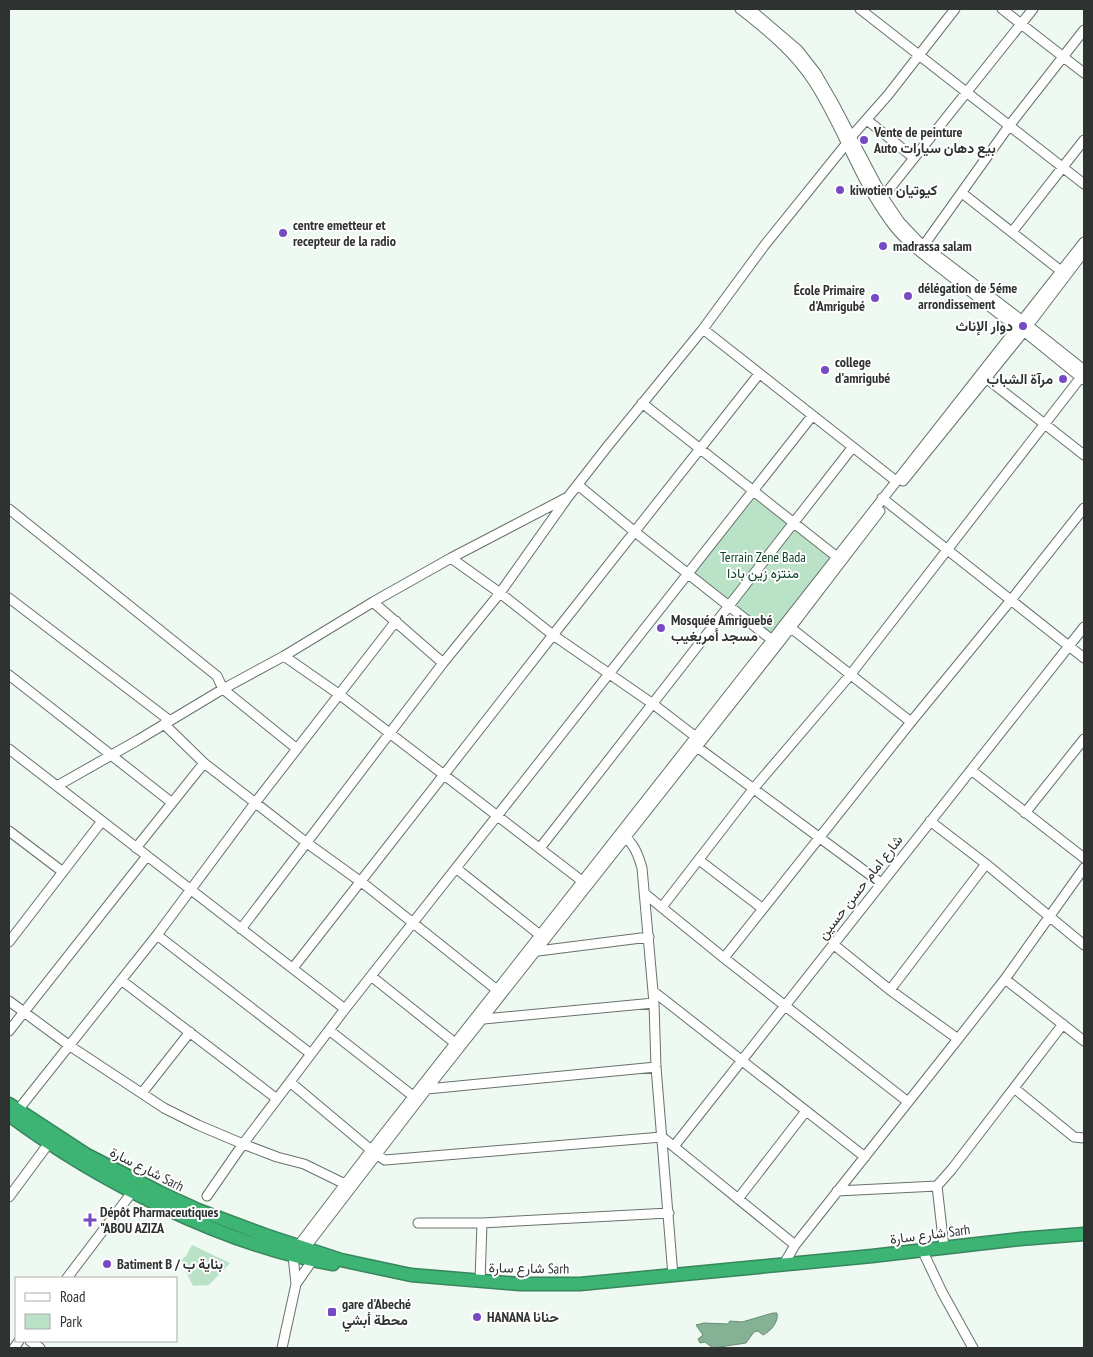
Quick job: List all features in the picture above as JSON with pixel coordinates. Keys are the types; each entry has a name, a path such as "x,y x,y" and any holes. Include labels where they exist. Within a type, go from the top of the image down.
{"highway":[{"name":"شارع سارة Sarh","path":"12,1110 49,1143 133,1191 197,1222 247,1241 299,1250 357,1265 411,1275 520,1284 580,1284 1084,1234"},
{"name":"شارع سارة Sarh","path":"12,1110 87,1155 161,1193 299,1250 312,1261 449,1284 531,1289 578,1289 674,1283 1084,1241"}],"street":[{"path":"740,9 760,15"},
{"path":"662,907 754,788 851,674 1084,373 917,249 900,233 874,196 834,104 805,58 760,15 750,9"},
{"path":"860,9 1084,184"},
{"path":"241,929 443,662 500,593 568,497 703,329 764,246 920,55 955,9"},
{"path":"1002,9 1084,73"},
{"path":"883,197 1032,9"},
{"path":"924,245 1010,126 1084,30"},
{"path":"867,120 914,158"},
{"path":"849,140 900,222 924,245 1023,326"},
{"path":"1012,232 1084,140"},
{"path":"962,193 1061,271"},
{"path":"282,1348 296,1284 299,1250 345,1184 374,1153 538,951 696,737 837,557 986,378 1061,271 1084,242"},
{"path":"299,1250 324,1221 413,1096 540,934 582,881 697,747 791,628 896,481 1084,252"},
{"path":"703,329 896,481"},
{"path":"293,968 759,374"},
{"path":"986,378 1084,455"},
{"path":"642,403 837,557"},
{"path":"207,1196 243,1144 345,1009 812,416"},
{"path":"540,848 852,448"},
{"path":"578,485 772,640"},
{"path":"57,786 223,689 284,656 373,602 451,558 568,497"},
{"path":"884,500 1084,658"},
{"path":"724,958 1084,508"},
{"path":"9,509 218,676 223,689 297,749"},
{"path":"451,558 500,593 553,635 653,704 696,737"},
{"path":"9,598 167,722 204,763 306,843 362,882 498,990"},
{"path":"373,602 443,662"},
{"path":"12,1110 70,1046 396,622"},
{"name":"شارع امام حسن حسين","path":"675,1146 880,883 1084,627"},
{"path":"791,628 911,722"},
{"path":"284,656 340,695 582,881"},
{"path":"9,675 171,802"},
{"path":"1025,813 1084,739"},
{"path":"697,747 820,836 880,883"},
{"path":"9,749 345,1009"},
{"path":"136,848 204,763"},
{"path":"971,770 1084,858"},
{"path":"930,820 1084,945"},
{"path":"9,942 102,821"},
{"path":"9,831 62,872"},
{"path":"623,835 638,853 642,868 649,937 656,1067 673,1276"},
{"path":"9,1032 147,856"},
{"path":"699,860 762,909"},
{"path":"890,990 986,864"},
{"path":"784,1264 795,1245 958,1039 1084,868"},
{"path":"456,869 540,934"},
{"path":"644,893 908,1102"},
{"path":"157,935 311,1054"},
{"path":"538,951 649,937"},
{"path":"833,944 890,990 958,1039"},
{"path":"371,976 455,1043"},
{"path":"1004,978 1084,1041"},
{"path":"121,980 277,1099"},
{"path":"652,991 865,1157"},
{"path":"9,1001 70,1046 164,1108 243,1144 277,1157 304,1164 345,1184"},
{"path":"484,1019 654,1003"},
{"path":"838,1191 937,1186 1063,1024"},
{"path":"329,1030 413,1096"},
{"path":"142,1094 190,1032"},
{"path":"427,1089 656,1067"},
{"path":"290,1082 381,1159 390,1161 662,1137 795,1245"},
{"path":"1014,1088 1074,1137 1084,1138"},
{"path":"738,1199 806,1111"},
{"path":"9,1197 49,1143"},
{"path":"937,1186 944,1247"},
{"path":"68,1277 133,1191"},
{"path":"418,1223 482,1222 669,1213"},
{"path":"480,1281 482,1222"},
{"path":"925,1256 973,1348"},
{"path":"296,1284 312,1261"}],"green space":[{"name":"Terrain Zene Bada منتزه زين بادا","path":"753,491 837,557 772,640 689,574"},
{"path":"192,1245 230,1263 209,1285 193,1286 181,1262"}],"shaded area":[{"path":"777,1313 777,1316 771,1329 763,1335 758,1331 754,1332 746,1343 713,1348 705,1342 700,1343 698,1339 703,1335 696,1325 704,1323 728,1324 730,1321 742,1322"}],"place":[{"name":"Vente de peinture Auto بيع دهان سيارات","path":"864,140"},
{"name":"kiwotien كيوتيان","path":"840,190"},
{"name":"centre emetteur et recepteur de la radio","path":"283,233"},
{"name":"madrassa salam","path":"883,246"},
{"name":"délégation de 5éme arrondissement","path":"908,296"},
{"name":"École Primaire d'Amrigubé","path":"875,298"},
{"name":"دوار الإناث","path":"1023,326"},
{"name":"college d'amrigubé","path":"825,370"},
{"name":"مرآة الشباب","path":"1063,379"},
{"name":"Mosquée Amriguebé مسجد أمريغيب","path":"661,628"},
{"name":"Dépôt Pharmaceutiques \"ABOU AZIZA","path":"90,1220"},
{"name":"Batiment B / بناية ب","path":"107,1264"},
{"name":"gare d'Abeché محطة أبشي","path":"332,1312"},
{"name":"HANANA حنانا","path":"477,1317"}]}
